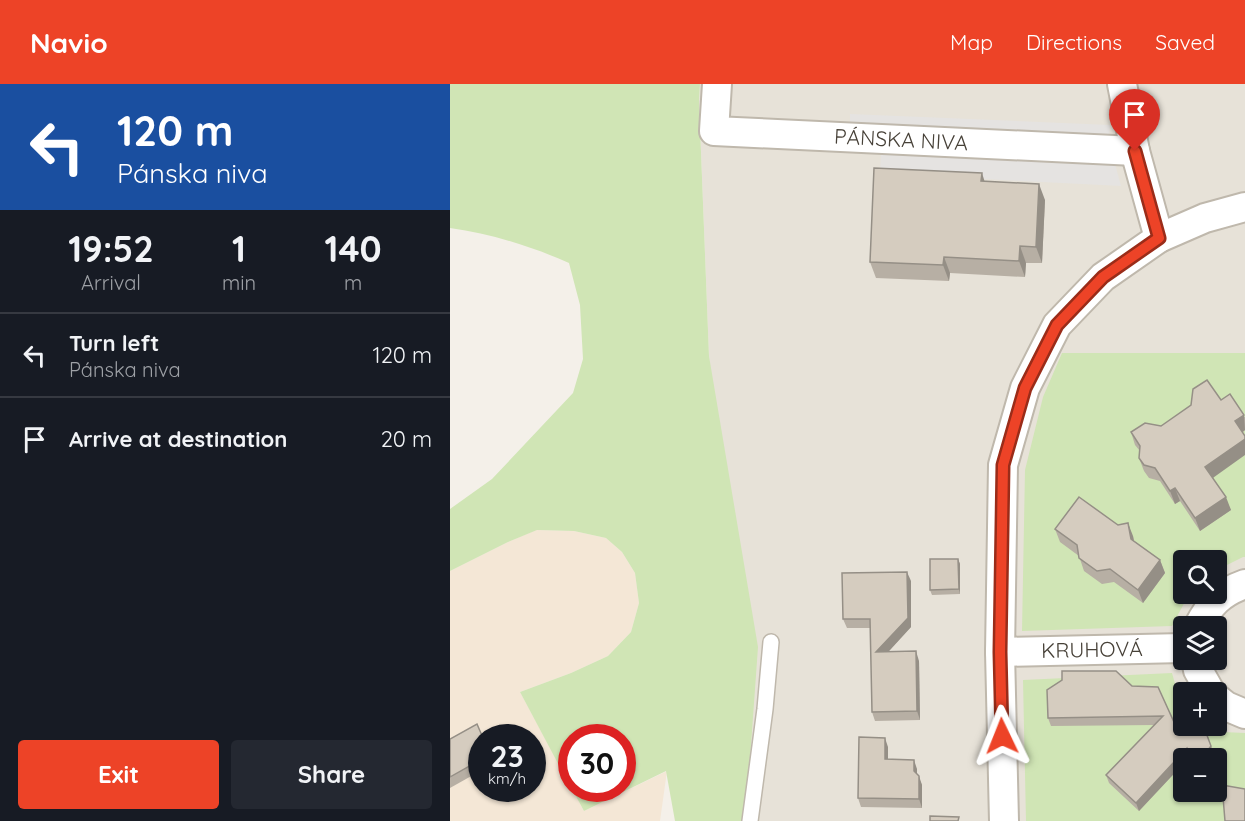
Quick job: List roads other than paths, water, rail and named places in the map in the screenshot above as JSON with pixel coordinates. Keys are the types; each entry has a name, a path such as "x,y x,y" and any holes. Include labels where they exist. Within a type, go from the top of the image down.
{"street":[{"name":"PÁNSKA NIVA","path":"717,84 714,131 1135,151"},
{"path":"1122,84 1135,151 1159,238"},
{"path":"1004,821 1000,652 1003,465 1025,388 1057,325 1103,277 1159,238 1205,218 1245,207"},
{"path":"1204,616 1208,608 1224,594 1245,584"},
{"name":"KRUHOVÁ","path":"1000,652 1173,648"},
{"path":"1227,706 1245,714"}],"lane":[{"path":"750,821 765,709 771,642"}]}
